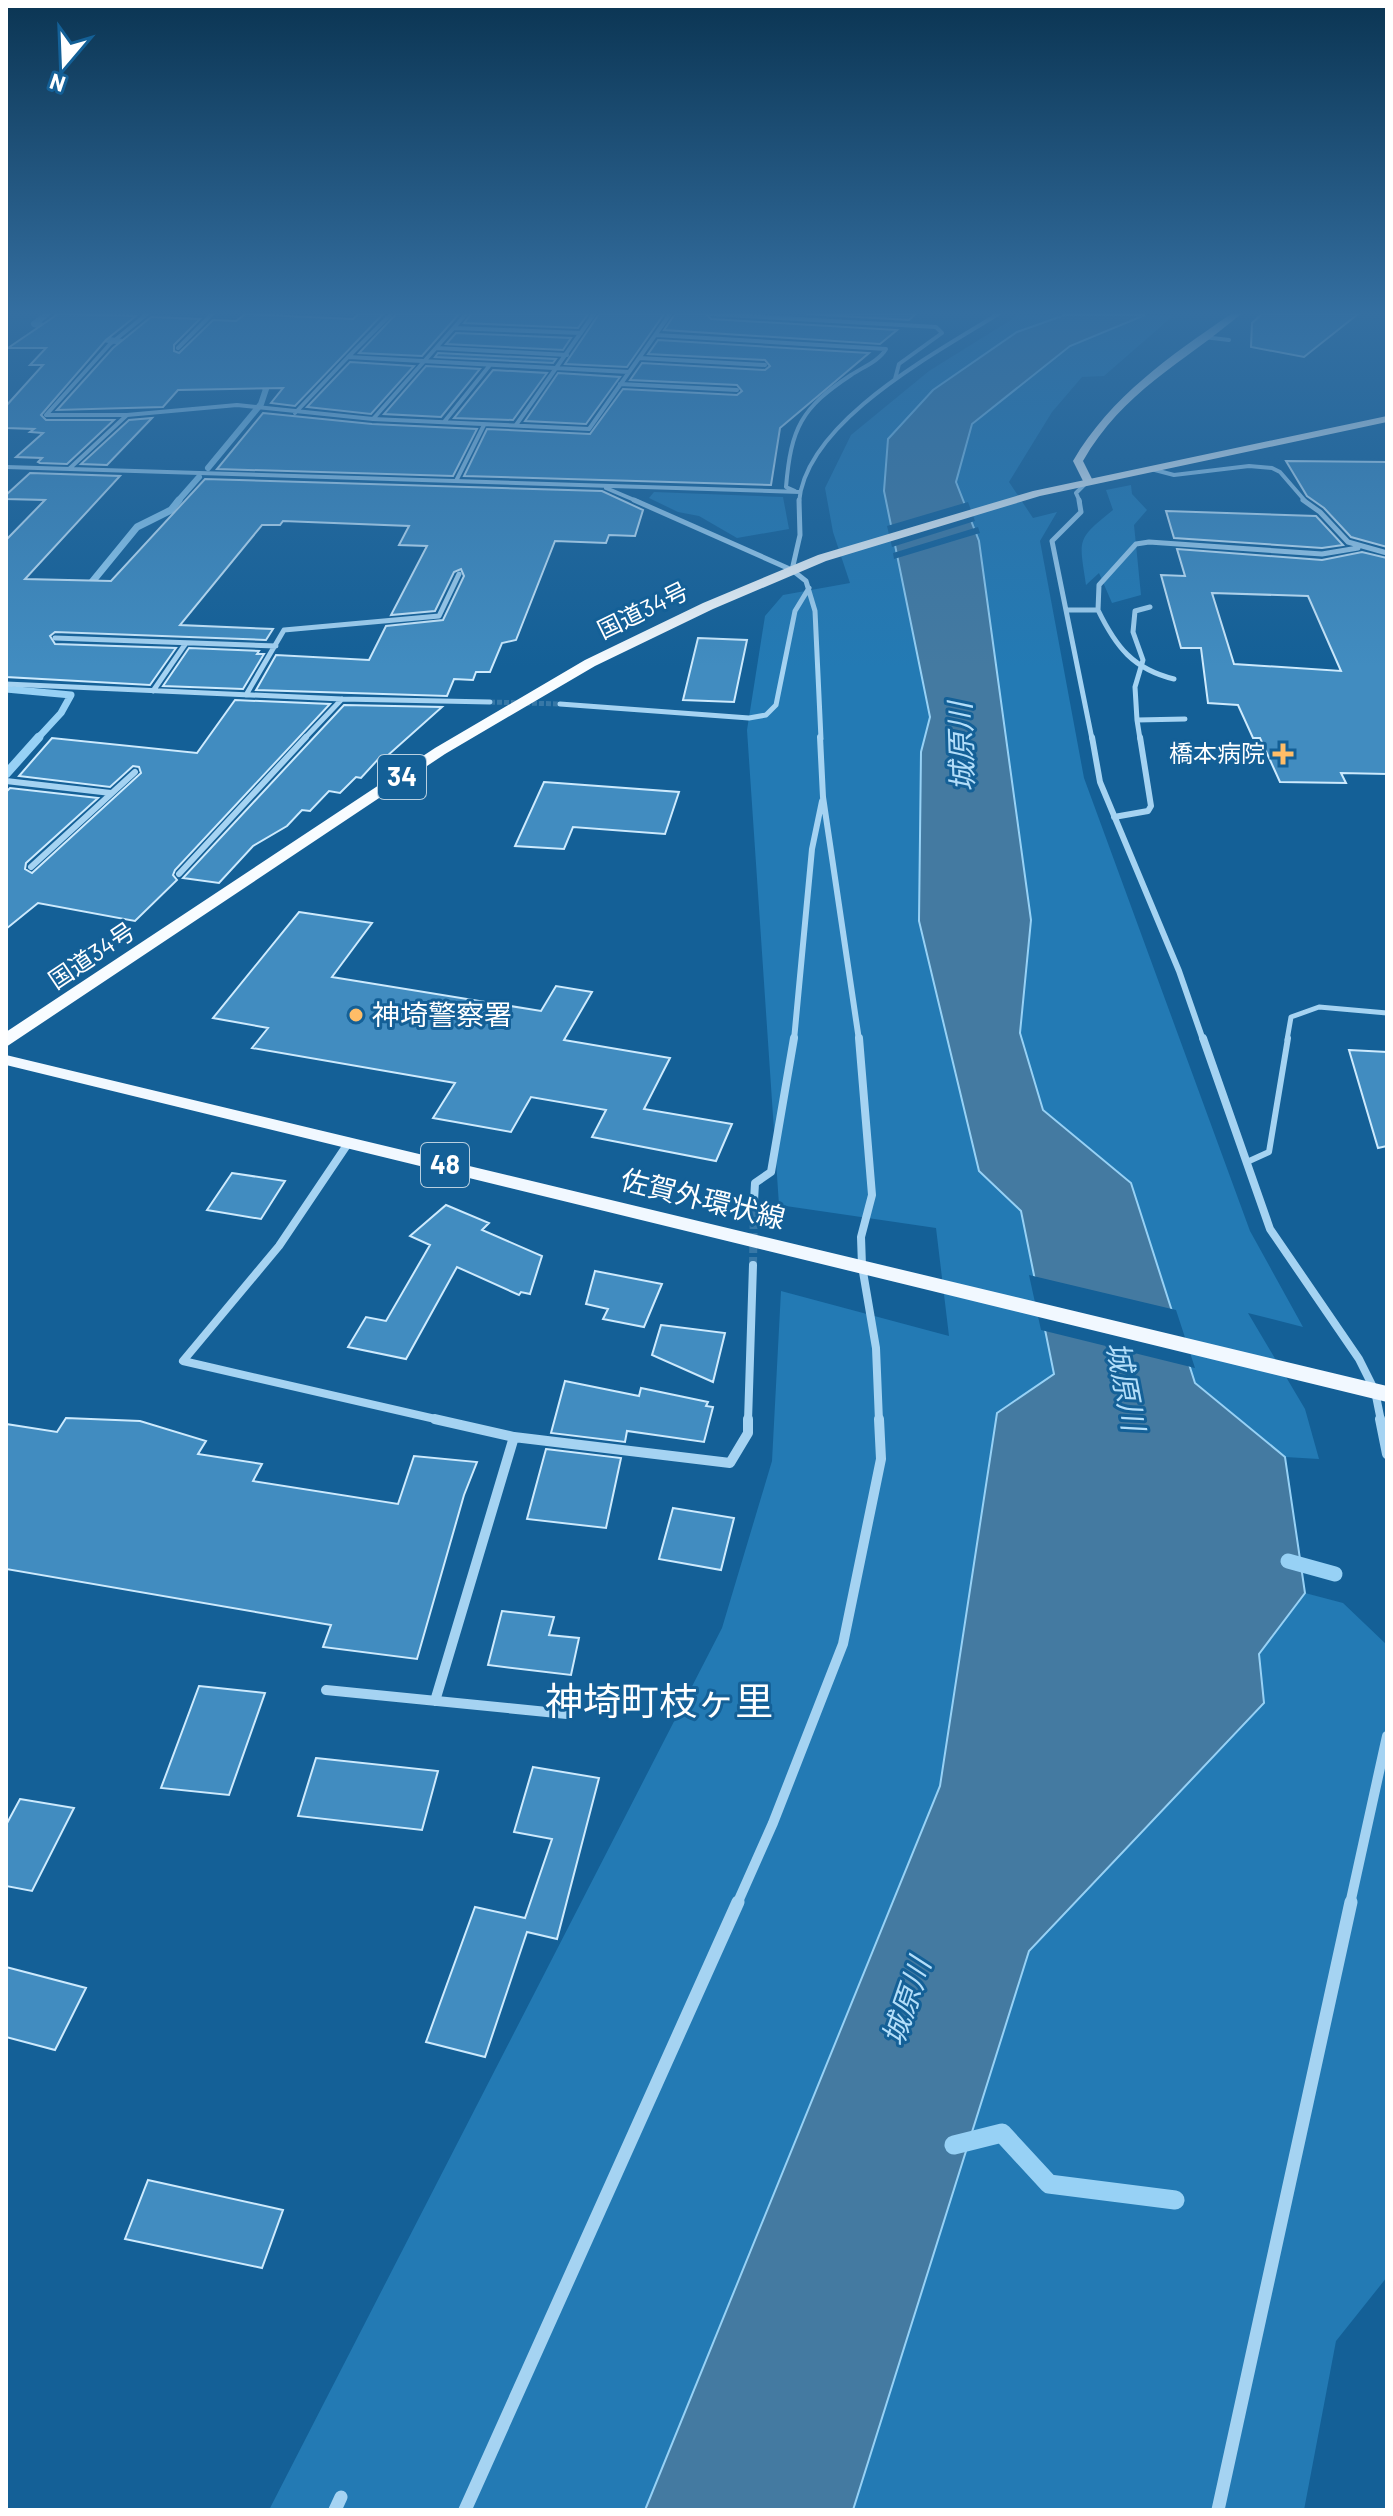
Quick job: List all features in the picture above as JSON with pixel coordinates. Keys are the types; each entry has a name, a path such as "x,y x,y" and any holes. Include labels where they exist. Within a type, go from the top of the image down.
{"highway":[{"name":"国道34号","path":"6,1041 518,703 590,663 822,558 1037,493 1327,431"}],"main road":[{"path":"1088,481 1078,461 1095,431"},
{"name":"佐賀外環状線","path":"6,1060 1381,1392"}],"street":[{"path":"69,469 109,431"},
{"path":"456,481 481,431"},
{"path":"795,431 786,487 800,492"},
{"path":"792,570 791,555 799,542 800,492 834,431"},
{"path":"1150,468 1174,475 1249,466 1272,468 1348,542 1358,548"},
{"path":"6,467 800,492"},
{"path":"1088,481 1076,493 1081,512 1052,541 1100,782 1179,971 1270,1229 1381,1392 1387,1454"},
{"path":"465,2510 773,1823 843,1644 881,1459 876,1348 862,1266 861,1237 872,1195 858,1023 823,797 815,611 809,587 792,570 602,486"},
{"path":"1174,679 1141,669 1117,649 1098,610 1099,585 1136,544 1149,542 1322,554 1358,548 1387,553"},
{"path":"246,695 284,630 439,616 459,574"},
{"path":"560,704 749,718 766,715 776,705 795,611 809,587"},
{"path":"1114,817 1148,811 1151,806 1137,720 1135,687 1143,660 1133,632 1135,611 1150,607"},
{"path":"1068,610 1098,610"},
{"path":"55,638 276,646"},
{"path":"153,691 186,643"},
{"path":"7,684 342,699 490,702"},
{"path":"179,874 342,699"},
{"path":"1137,720 1185,719"},
{"path":"31,867 135,772"},
{"path":"6,781 111,793"},
{"path":"754,1201 755,1183 771,1172 792,1064 812,849 823,797"},
{"path":"349,1142 279,1246 183,1361 514,1437 730,1463 748,1433 753,1265"},
{"path":"435,1701 514,1437"},
{"path":"326,1690 567,1714"},
{"path":"1218,2510 1387,1736"}],"lane":[{"path":"1247,1162 1269,1152 1291,1017 1319,1007 1387,1013"}],"shaded area":[{"path":"855,431 895,431 888,439 884,491 930,717 921,752 979,1170 1021,1211 1054,1374 997,1414 940,1786 645,2510 269,2510 722,1628 772,1461 781,1291 949,1336 936,1228 779,1205 747,730 765,616 783,595 850,583 833,532 825,488"},
{"path":"970,431 1040,431 1009,482 1033,518 1057,512 1040,541 1084,778 1250,1231 1303,1327 1248,1313 1305,1409 1319,1459 1285,1457 1195,1383 1131,1183 1043,1109 1020,1033 1031,920 979,541 956,483"},
{"path":"1131,485 1132,494 1147,510 1134,525 1141,595 1112,603 1099,573 1086,585 1083,541 1092,528 1113,510 1106,490"},
{"path":"654,492 783,497 789,529 737,538 699,516 678,512 649,498"},
{"path":"1305,1593 1343,1603 1387,1645 1387,2277 1336,2341 1304,2510 853,2510 1029,1951 1264,1703 1259,1654"}],"water":[{"name":"城原川","path":"895,431 970,431 956,482 979,541 1031,920 1020,1033 1043,1110 1131,1183 1195,1383 1285,1457 1305,1593 1259,1654 1264,1703 1029,1951 853,2510 645,2510 940,1786 997,1413 1054,1374 1021,1211 979,1171 919,921 921,752 930,717 884,491 888,439"}],"pier":[{"path":"968,502 975,521 892,547 887,526"},
{"path":"978,527 980,533 894,559 893,553"},
{"path":"1029,1275 1176,1310 1195,1368 1041,1330"}],"building":[{"path":"102,431 67,464 40,463 42,458 16,457 43,433 30,432"},
{"path":"117,431 139,431 107,465 81,464"},
{"path":"248,431 476,431 453,476 217,469"},
{"path":"486,431 590,434 592,431 779,431 771,485 464,476"},
{"path":"1286,461 1387,462 1387,547 1351,537 1324,508 1307,496"},
{"path":"30,473 120,476 25,579 111,581 205,479 602,491 643,510 635,536 609,535 606,543 555,541 516,640 502,643 490,672 476,672 473,680 454,679 447,696 256,690 276,655 369,660 386,626 443,620 464,576 461,569 454,572 435,611 391,615 427,546 399,545 409,526 283,521 280,525 262,525 180,625 273,629 266,640 55,632 50,636 55,644 176,648 150,685 6,677 6,540 45,500 6,499 6,495"},
{"path":"1166,511 1316,516 1343,545 1322,548 1174,538"},
{"path":"1177,549 1322,560 1362,552 1387,558 1387,774 1341,773 1346,783 1280,782 1260,738 1253,738 1238,705 1208,703 1201,648 1181,648 1161,575 1185,576","holes":["1212,593 1308,596 1341,671 1234,664"]},
{"path":"698,638 747,640 734,702 683,700"},
{"path":"189,648 259,651 257,654 264,654 243,689 163,686"},
{"path":"235,700 330,704 175,870 173,875 177,880 135,921 38,903 6,929 6,792 10,788 98,798 26,863 25,869 32,873 141,773 139,767 133,766 110,787 19,776 52,738 197,753"},
{"path":"344,705 442,707 386,757 381,756 361,778 356,777 340,793 329,791 310,811 302,810 287,826 253,846 219,883 183,878"},
{"path":"544,782 679,792 665,834 573,827 564,849 515,846"},
{"path":"299,912 372,923 332,977 541,1011 556,986 592,992 564,1040 670,1058 644,1109 732,1124 716,1161 592,1137 606,1110 531,1097 511,1132 433,1118 455,1083 252,1048 268,1028 213,1018"},
{"path":"1349,1050 1387,1052 1387,1146 1378,1148"},
{"path":"232,1173 285,1181 261,1219 207,1210"},
{"path":"446,1205 489,1223 482,1230 542,1256 530,1294 521,1292 519,1295 457,1267 406,1359 348,1347 366,1317 386,1321 430,1245 410,1236"},
{"path":"595,1271 662,1284 644,1327 603,1319 608,1309 586,1304"},
{"path":"661,1325 725,1333 713,1382 652,1355"},
{"path":"565,1381 639,1396 641,1388 708,1402 706,1406 713,1407 704,1442 627,1431 625,1442 551,1433"},
{"path":"66,1418 140,1421 206,1441 198,1454 262,1464 253,1481 398,1504 414,1456 477,1462 464,1495 417,1659 323,1647 331,1625 6,1569 6,1424 57,1432"},
{"path":"546,1449 621,1458 606,1528 527,1519"},
{"path":"673,1508 734,1518 721,1570 659,1559"},
{"path":"502,1611 554,1617 549,1635 579,1638 571,1675 488,1665"},
{"path":"199,1686 265,1693 229,1795 161,1788"},
{"path":"316,1758 438,1771 422,1830 298,1816"},
{"path":"533,1767 599,1778 557,1939 527,1932 485,2057 426,2042 475,1907 525,1918 552,1839 514,1832"},
{"path":"20,1799 74,1808 32,1891 6,1886 6,1825"},
{"path":"6,1967 86,1988 55,2050 6,2037"},
{"path":"148,2180 283,2210 262,2268 125,2239"}],"waterway":[{"path":"208,468 238,431"},
{"path":"177,502 199,477"},
{"path":"83,593 137,527 171,510 179,500"},
{"path":"6,689 71,695 61,713 37,739"},
{"path":"6,774 39,737"},
{"path":"1288,1561 1335,1574"},
{"path":"954,2145 1002,2133 1049,2184 1175,2200"}],"tunnel":[{"path":"490,702 560,704"},
{"path":"753,1265 754,1201"}],"place":[{"name":"橋本病院","path":"1283,754"},
{"name":"神埼警察署","path":"356,1015"}],"district":[{"name":"神埼町枝ヶ里","path":"659,1702"}]}
